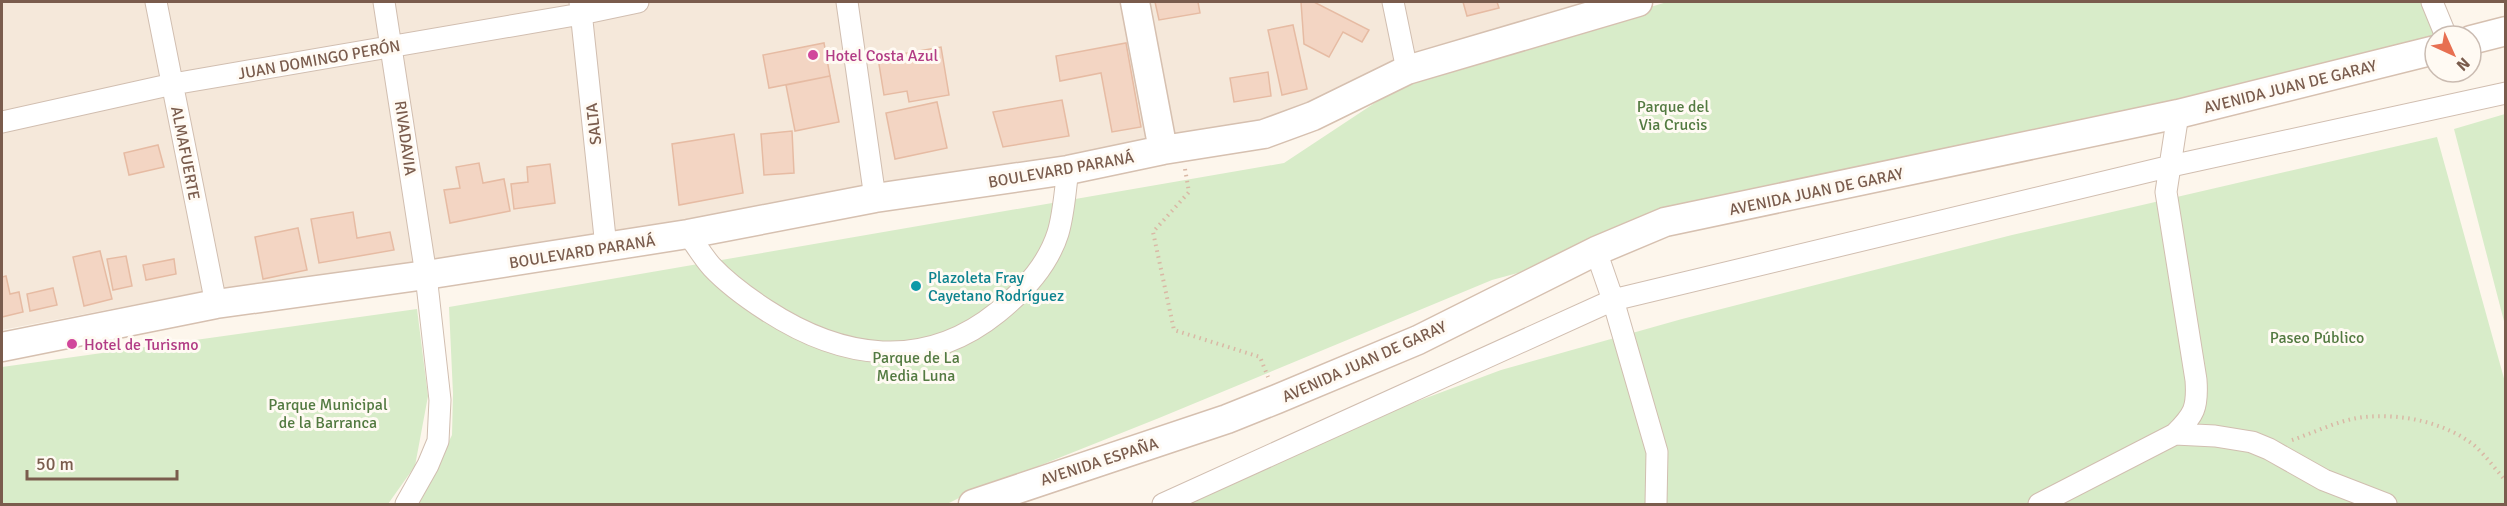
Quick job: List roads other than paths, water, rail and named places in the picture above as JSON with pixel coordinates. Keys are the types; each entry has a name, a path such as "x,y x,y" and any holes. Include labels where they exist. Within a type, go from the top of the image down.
{"main road":[{"path":"1135,2 1172,149"},
{"name":"BOULEVARD PARANÁ","path":"2,347 216,304 426,275 688,234 875,198 1068,170 1172,149 1264,134 1285,127 1407,70 1638,2"},
{"path":"2483,37 2505,31"},
{"name":"AVENIDA JUAN DE GARAY","path":"1227,419 1418,340 1596,251 1665,222 2178,114 2423,53"},
{"name":"AVENIDA ESPAÑA","path":"984,503 1227,419"}],"street":[{"name":"ALMAFUERTE","path":"156,2 216,304"},
{"name":"RIVADAVIA","path":"384,2 426,275 440,400 438,441 428,465 406,504"},
{"name":"JUAN DOMINGO PERÓN","path":"2,122 172,84 392,47 581,8 638,2"},
{"path":"847,2 875,198"},
{"path":"1394,2 1407,70"},
{"path":"2432,2 2441,24"},
{"name":"SALTA","path":"581,8 606,247"},
{"path":"1163,504 1613,300 2171,166 2505,93"},
{"path":"2038,504 2175,434 2190,419 2197,403 2196,380 2166,192 2178,114"},
{"path":"688,234 711,266 737,291 789,325 842,347 877,352 920,351 984,323 1017,297 1044,265 1058,232 1068,170"},
{"path":"1596,251 1613,300 1657,452 1656,504"},
{"path":"2175,434 2252,442 2324,480 2386,504"}],"place":[{"name":"Hotel Costa Azul","path":"813,55"},
{"name":"Plazoleta Fray Cayetano Rodríguez","path":"916,286"},
{"name":"Hotel de Turismo","path":"72,344"}],"park label":[{"name":"Parque del Via Crucis","path":"1673,115"},
{"name":"Paseo Público","path":"2317,337"},
{"name":"Parque de La Media Luna","path":"916,366"},
{"name":"Parque Municipal de la Barranca","path":"328,413"}]}
